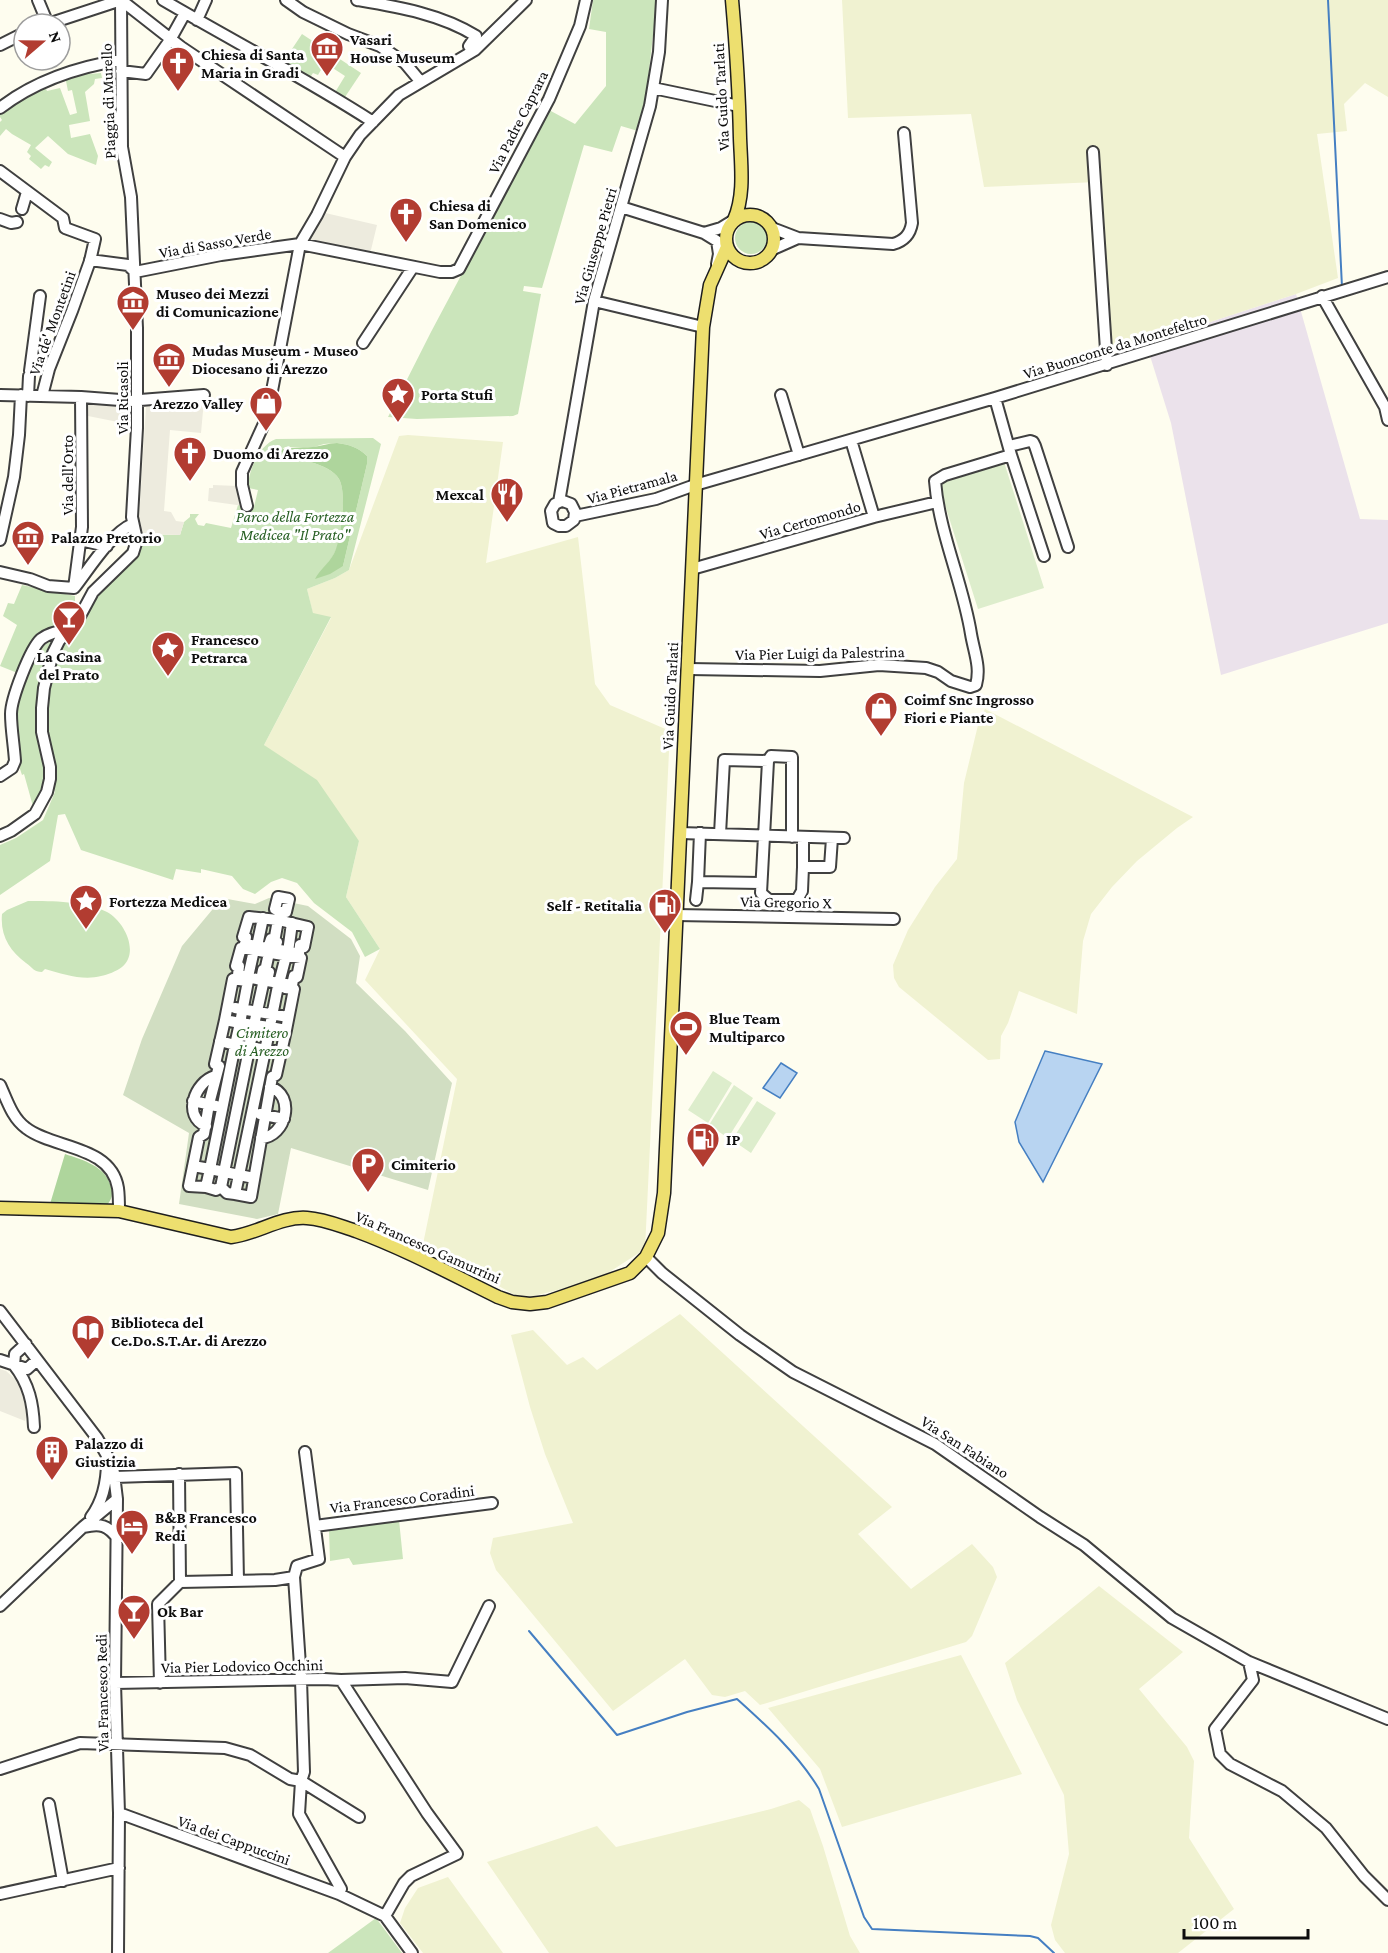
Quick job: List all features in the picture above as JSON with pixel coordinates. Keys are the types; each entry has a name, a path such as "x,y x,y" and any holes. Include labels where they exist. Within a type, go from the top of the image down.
{"main road":[{"name":"Via Guido Tarlati","path":"732,0 740,106 741,192 734,220"},
{"path":"741,192 757,215 772,228 774,236 771,250 761,260 747,262 740,260 722,244 734,220 741,216 757,215"},
{"name":"Via Guido Tarlati","path":"667,1126 703,327 708,292 722,244"},
{"path":"716,270 740,260"},
{"path":"646,1257 658,1233 664,1196 667,1126 675,1081 680,994 675,954"},
{"path":"673,993 675,1049 677,1050"},
{"name":"Via Francesco Gamurrini","path":"0,1208 119,1211 231,1237 247,1235 279,1222 305,1218 332,1223 383,1241 498,1297 512,1302 530,1304 547,1302 630,1274 646,1257"}],"street":[{"path":"72,16 121,0 170,39 345,157"},
{"name":"Piaggia di Murello","path":"121,0 122,147 131,197 135,272"},
{"path":"163,0 286,68 373,122"},
{"path":"197,20 206,0"},
{"path":"286,0 303,12 348,34 380,46 405,63 420,81"},
{"path":"357,0 386,5 454,23 476,36 469,46 467,55"},
{"path":"247,507 242,485 242,472 267,417 300,244 345,157 360,135 399,95 467,55 526,0"},
{"name":"Via Padre Caprara","path":"370,258 446,272 459,269 549,99 580,26 586,0"},
{"name":"Via Giuseppe Pietri","path":"575,516 569,525 563,527 556,525 550,515 552,507 559,502 594,301 647,118 659,52 663,0"},
{"path":"0,108 12,98 52,77 95,64 121,66 146,74 185,13"},
{"path":"653,88 740,106"},
{"path":"772,228 798,238 893,244 906,238 912,224 904,133"},
{"path":"1093,152 1107,365"},
{"path":"0,171 63,218 65,228 95,239 90,260 128,266 135,272"},
{"path":"22,209 27,192"},
{"path":"621,207 704,233 722,244"},
{"path":"0,219 11,223 17,222"},
{"path":"704,233 721,228 734,220"},
{"path":"771,250 798,238"},
{"name":"Via di Sasso Verde","path":"135,272 300,244 370,258"},
{"name":"Via de' Montetini","path":"42,396 55,350 90,260"},
{"path":"363,343 413,267"},
{"name":"Via Ricasoli","path":"0,836 35,814 47,792 50,767 42,732 42,708 44,688 53,653 59,641 79,618 93,592 133,553 137,540 133,524 137,428 135,272"},
{"name":"Via Buonconte da Montefeltro","path":"695,485 995,399 1388,277"},
{"path":"0,540 14,477 40,296"},
{"path":"1322,296 1386,406 1388,420"},
{"path":"594,301 703,327"},
{"path":"781,394 799,455"},
{"path":"0,395 136,400 204,395"},
{"name":"Via dell'Orto","path":"75,588 82,527 81,397"},
{"path":"995,399 1044,556"},
{"path":"851,440 874,517"},
{"path":"937,502 936,481 945,475 1030,441 1033,442 1068,547"},
{"name":"Via Pietramala","path":"575,516 656,500 695,485"},
{"path":"559,502 571,504 575,516"},
{"name":"Via Certomondo","path":"692,569 874,517 937,502"},
{"name":"Via Pier Luigi da Palestrina","path":"688,669 820,671 879,665 926,668 938,672 951,681 970,687 976,685 977,658 969,618 937,502"},
{"path":"0,572 48,586 75,588 107,546 133,524"},
{"path":"80,540 107,546"},
{"path":"0,776 12,768 15,761 11,712 21,679 35,648 42,638 68,630"},
{"path":"771,756 792,757 797,837 802,867 802,891 797,900 769,900 761,893 768,761 771,756"},
{"path":"720,834 724,760 768,761"},
{"path":"681,833 844,838"},
{"path":"696,900 700,833"},
{"path":"802,867 830,867 832,838"},
{"path":"698,882 762,883"},
{"name":"Via Gregorio X","path":"676,915 894,919"},
{"path":"274,940 280,916"},
{"path":"280,916 292,923 308,927 304,946 300,945 299,954 269,953 245,944 246,937 243,937 249,917 280,916"},
{"path":"287,954 292,923"},
{"path":"271,939 274,940 277,942 275,949 301,958 297,977 294,976 292,985 263,984 238,975 239,966 236,966 241,948 268,948 271,939"},
{"path":"221,1187 227,1193 251,1197 272,1077 276,1075 286,1030 294,989 267,981 269,953"},
{"path":"263,984 221,1187 216,1190 189,1186 199,1137 205,1130 219,1066 215,1064 233,979 261,980 263,970 266,971"},
{"path":"206,1187 248,979"},
{"path":"235,1194 279,985"},
{"path":"227,1006 288,1017"},
{"path":"225,1020 286,1030"},
{"path":"220,1041 281,1052"},
{"path":"216,1076 228,1083 242,1086 256,1095"},
{"path":"216,1076 202,1082 194,1101 195,1114 205,1130 216,1138 246,1143 261,1141 274,1133 284,1119 284,1100 280,1093 271,1086 258,1083 242,1086"},
{"path":"0,1085 13,1114 25,1127 39,1136 90,1154 110,1170 118,1187 119,1211"},
{"path":"194,1101 284,1119"},
{"path":"193,1166 254,1178"},
{"name":"Via San Fabiano","path":"646,1257 662,1273 740,1335 793,1372 935,1444 1084,1545 1172,1618 1249,1662 1388,1719"},
{"name":"Via Francesco Redi","path":"0,1311 97,1438 108,1455 115,1477 118,1539 115,1683 119,1813 118,1953"},
{"path":"26,1344 15,1354 14,1365 30,1392 34,1427"},
{"path":"0,1360 27,1369 38,1360"},
{"name":"Via Francesco Coradini","path":"294,1577 297,1566 319,1559 306,1452"},
{"path":"84,1527 95,1512 104,1490 108,1455"},
{"path":"115,1477 236,1473 238,1581"},
{"path":"179,1474 180,1582"},
{"path":"0,1605 117,1499"},
{"name":"Via Francesco Coradini","path":"315,1526 492,1503"},
{"path":"84,1527 101,1524 108,1527 118,1539"},
{"path":"160,1683 158,1604 180,1582 275,1580 294,1577 301,1680 304,1772 301,1781"},
{"path":"341,1680 405,1678 452,1682 489,1606"},
{"path":"1249,1662 1253,1680 1215,1729 1220,1754 1230,1764 1282,1791 1326,1827 1364,1876 1388,1900"},
{"name":"Via Pier Lodovico Occhini","path":"115,1683 341,1680 427,1813 457,1854 411,1876 404,1883 385,1916"},
{"path":"0,1769 80,1743 225,1748 250,1755 290,1779 301,1781 360,1817"},
{"name":"Via dei Cappuccini","path":"301,1781 299,1814 340,1889 339,1894"},
{"path":"49,1804 63,1881"},
{"name":"Via dei Cappuccini","path":"119,1813 339,1894 385,1916 412,1953"},
{"path":"0,1894 119,1868"}],"shaded area":[{"path":"321,212 377,225 370,254 305,240"},
{"path":"1296,294 1360,519 1388,520 1388,623 1221,675 1171,423 1146,343"},
{"path":"205,389 201,433 170,430 164,511 171,512 176,521 184,522 180,535 141,534 139,519 146,407 140,407 139,394"},
{"path":"132,392 133,425 83,415 83,396 95,393"},
{"path":"213,485 237,486 244,506 208,501 209,488 213,488"},
{"path":"0,1369 6,1371 21,1384 30,1405 25,1421 0,1411"}],"green space":[{"path":"593,0 657,0 645,106 638,131 621,126 612,152 584,145 542,288 524,286 523,291 541,294 518,414 417,419 388,417 549,110 575,124 606,86 606,32 589,29"},
{"path":"842,0 1388,0 1388,97 1365,83 1344,104 1347,131 1317,134 1338,278 1146,343 1112,351 1097,182 984,187 971,114 848,118"},
{"path":"302,34 361,73 343,100 334,94 345,76 325,63 318,75 313,73 309,79 284,61"},
{"path":"89,68 90,74 101,73 102,78 95,79 94,84 85,92 90,121 69,125 71,138 90,134 98,156 96,165 68,154 48,136 35,148 52,162 49,167 45,165 41,169 29,159 31,156 27,152 31,145 6,129 0,136 2,120 0,109 44,84 47,91 60,88 70,115 77,113 72,90 68,91 65,76"},
{"path":"751,222 762,227 767,238 762,249 751,254 740,249 735,238 740,227"},
{"path":"399,436 503,442 486,563 578,537 595,684 610,705 670,731 645,1249 597,1280 522,1299 423,1244 457,1079 365,980 380,949 346,897 359,841 264,745 331,618 313,614 307,589 349,570"},
{"name":"Parco della Fortezza Medicea \"Il Prato\"","path":"373,438 381,444 349,570 307,589 313,613 331,617 264,745 317,780 359,841 346,897 380,949 365,957 352,932 314,903 297,883 282,878 271,882 255,894 243,889 232,876 201,869 201,873 176,869 173,880 81,850 65,814 58,815 50,861 0,895 0,845 16,838 43,820 55,792 50,779 42,732 53,653 93,592 133,553 135,534 180,535 184,522 190,514 199,514 195,519 198,525 204,526 206,523 231,528 238,505 254,507 258,490 248,488 252,467 264,447 276,439","holes":["337,443 354,447 364,453 367,456 367,464 343,566 324,568 337,548 340,533 343,494 339,479 334,473 319,465 300,459 275,456 285,447 314,447"]},
{"path":"337,443 360,450 367,456 367,464 343,566 315,579 332,557 338,543 342,514 341,485 339,479 328,469 310,462 274,454 284,449"},
{"path":"1004,462 1044,588 978,609 938,483"},
{"path":"22,585 75,596 75,604 81,604 74,616 37,634 20,674 0,666 17,625 3,616 8,603 14,604"},
{"path":"55,641 44,674 47,778 34,810 24,774 22,775 20,769 16,714 18,702 36,656 43,646"},
{"path":"985,709 1193,817 1137,861 1112,887 1091,914 1083,941 1077,1014 1019,991 1001,1036 1000,1059 988,1060 899,987 894,978 893,965 908,930 935,887 957,859 964,783 979,721"},
{"name":"Cimitero di Arezzo","path":"222,898 255,904 269,898 308,906 351,939 360,956 356,983 405,1031 452,1083 428,1190 291,1148 278,1214 257,1219 179,1204 189,1133 123,1095 142,1039 182,946"},
{"path":"28,901 78,904 107,912 119,922 128,937 130,953 127,961 122,967 106,975 87,978 45,969 42,972 35,970 11,948 4,936 2,922 2,914"},
{"path":"713,1071 732,1083 708,1123 688,1110"},
{"path":"734,1085 753,1098 728,1138 709,1125"},
{"path":"757,1101 776,1113 751,1153 732,1140"},
{"path":"65,1154 93,1165 104,1174 112,1192 107,1205 50,1204"},
{"path":"680,1314 892,1507 858,1534 911,1589 972,1544 993,1567 997,1577 972,1636 966,1642 760,1705 745,1691 725,1697 712,1695 685,1659 613,1711 496,1570 490,1553 493,1538 573,1523 545,1454 511,1335 533,1330 567,1365 583,1357 597,1370"},
{"path":"399,1520 403,1559 353,1565 349,1558 330,1561 329,1530"},
{"path":"1099,1586 1183,1652 1139,1689 1187,1747 1194,1761 1189,1838 1234,1909 1178,1953 1065,1953 1055,1940 1051,1925 1069,1854 1064,1795 1017,1700 1005,1663"},
{"path":"961,1655 1022,1774 842,1827 820,1769 768,1708"},
{"path":"799,1800 810,1809 850,1936 860,1953 549,1953 487,1862 597,1826 616,1847"},
{"path":"448,1877 503,1953 423,1953 400,1923 405,1908 418,1888"},
{"path":"376,1918 402,1953 328,1953"}],"water":[{"path":"1045,1051 1102,1064 1043,1182 1019,1142 1015,1122"},
{"path":"781,1063 797,1073 780,1098 763,1088"}],"waterway":[{"path":"1328,0 1342,287"},
{"path":"529,1631 617,1735 687,1712 737,1699 792,1752 819,1789 864,1917 872,1929 1030,1936 1038,1938 1054,1953"}],"place":[{"name":"Vasari House Museum","path":"327,77"},
{"name":"Chiesa di Santa Maria in Gradi","path":"178,92"},
{"name":"Chiesa di San Domenico","path":"406,243"},
{"name":"Museo dei Mezzi di Comunicazione","path":"133,331"},
{"name":"Mudas Museum - Museo Diocesano di Arezzo","path":"169,388"},
{"name":"Porta Stufi","path":"398,423"},
{"name":"Arezzo Valley","path":"266,432"},
{"name":"Duomo di Arezzo","path":"190,482"},
{"name":"Mexcal","path":"507,523"},
{"name":"Palazzo Pretorio","path":"28,566"},
{"name":"La Casina del Prato","path":"69,646"},
{"name":"Francesco Petrarca","path":"168,677"},
{"name":"Coimf Snc Ingrosso Fiori e Piante","path":"881,737"},
{"name":"Fortezza Medicea","path":"86,930"},
{"name":"Self - Retitalia","path":"665,934"},
{"name":"Blue Team Multiparco","path":"686,1056"},
{"name":"IP","path":"703,1168"},
{"name":"Cimiterio","path":"368,1193"},
{"name":"Biblioteca del Ce.Do.S.T.Ar. di Arezzo","path":"88,1360"},
{"name":"Palazzo di Giustizia","path":"52,1481"},
{"name":"B&B Francesco Redi","path":"132,1555"},
{"name":"Ok Bar","path":"134,1640"}]}
